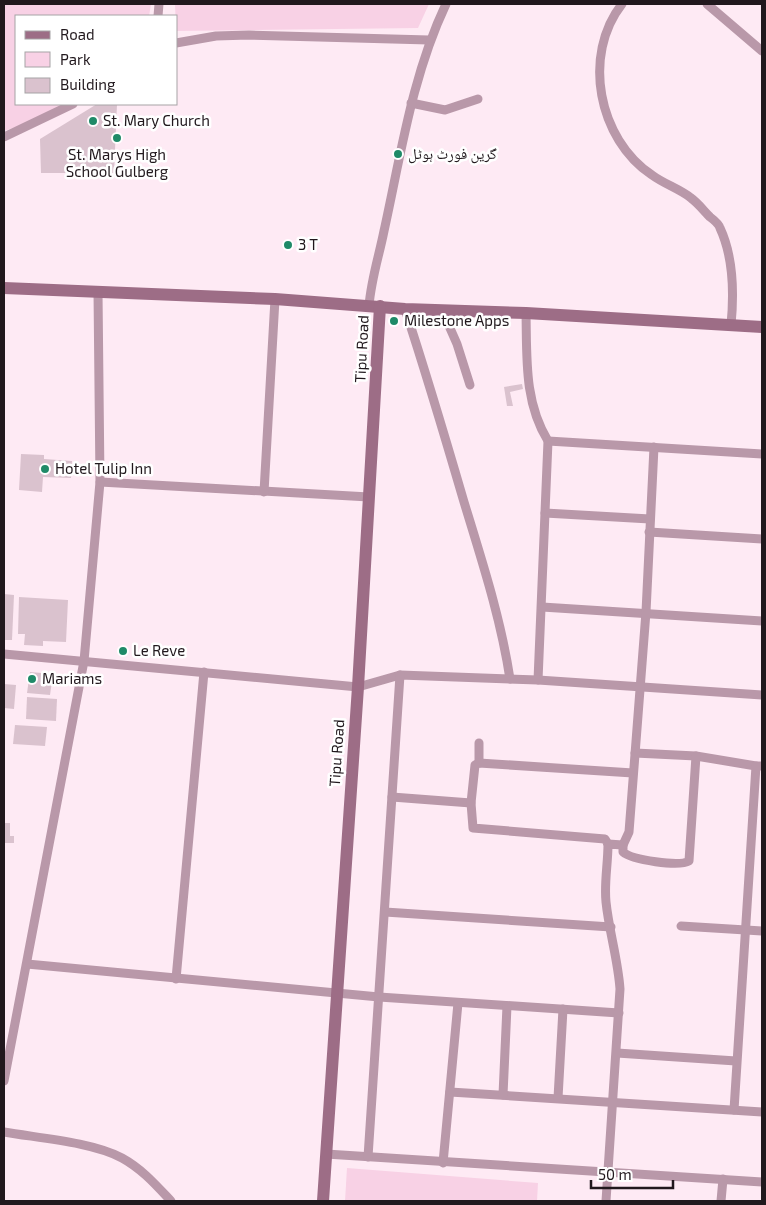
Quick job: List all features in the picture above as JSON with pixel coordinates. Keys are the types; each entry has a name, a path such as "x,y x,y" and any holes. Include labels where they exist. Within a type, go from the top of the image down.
{"street":[{"name":"Tipu Road","path":"322,1201 358,687 369,497 374,306 370,286 384,232 411,103 429,40 446,4"},
{"path":"622,4 612,16 600,54 601,87 606,117 620,144 650,174 691,198 720,227 734,291 731,325"},
{"path":"707,4 762,51"},
{"path":"178,42 216,36 249,35 429,40"},
{"path":"411,103 445,110 478,99"},
{"path":"4,137 71,105"},
{"path":"4,288 275,299 404,309 526,313 762,327"},
{"path":"4,1081 84,661 100,482 98,292"},
{"path":"264,492 275,299"},
{"path":"404,309 430,385 489,587 505,649 510,679"},
{"path":"442,310 457,344 470,385"},
{"path":"526,313 530,401 538,425 548,441 538,680"},
{"path":"548,441 762,454"},
{"path":"654,447 646,612 629,832 623,845 624,852 634,858 673,862 689,860 696,756"},
{"path":"100,482 369,497"},
{"path":"545,513 650,519"},
{"path":"649,532 762,540"},
{"path":"542,607 646,612 762,621"},
{"path":"4,654 358,687 400,675 538,680 762,694"},
{"path":"176,979 204,672"},
{"path":"368,1157 400,675"},
{"path":"479,743 478,763 474,770 471,803 473,828 605,839 608,844 606,900 620,980 617,1053 606,1201"},
{"path":"635,753 696,756 759,766 736,1061 734,1110"},
{"path":"478,763 633,772"},
{"path":"392,798 471,803"},
{"path":"608,844 623,845"},
{"path":"385,912 611,927"},
{"path":"681,926 762,930"},
{"path":"27,964 176,979 458,1003 619,1013"},
{"path":"443,1163 458,1003"},
{"path":"503,1095 507,1006"},
{"path":"558,1098 563,1009"},
{"path":"617,1053 736,1061"},
{"path":"450,1092 762,1112"},
{"path":"4,1132 98,1149 121,1158 146,1174 171,1201"},
{"path":"326,1154 443,1163 608,1170 762,1182"},
{"path":"721,1201 723,1179"}],"green space":[{"path":"4,4 151,4 149,15 15,15 15,105 65,105 37,120 4,131"},
{"path":"175,4 429,4 418,28 178,31 178,15 175,15"},
{"path":"347,1168 538,1183 537,1201 345,1201"}],"building":[{"name":"St. Mary Church","path":"95,105 117,105 114,173 41,173 40,139"},
{"path":"522,384 523,389 510,392 513,406 507,406 504,387"},
{"name":"Hotel Tulip Inn","path":"21,454 44,455 44,459 72,461 71,478 43,477 42,492 19,490"},
{"path":"4,594 14,595 12,640 4,640"},
{"path":"19,597 68,600 66,642 43,641 43,646 24,645 25,634 18,634"},
{"path":"30,672 53,674 50,695 27,693"},
{"path":"4,684 16,685 14,709 4,708"},
{"path":"27,697 57,699 56,721 26,719"},
{"path":"15,725 47,727 45,746 13,744"},
{"path":"4,823 10,823 10,836 14,836 14,843 4,843"}],"place":[{"name":"St. Mary Church","path":"93,121"},
{"name":"St. Marys High School Gulberg","path":"117,138"},
{"name":"گرین فورٹ ہوٹل","path":"398,154"},
{"name":"3 T","path":"288,245"},
{"name":"Milestone Apps","path":"394,321"},
{"name":"Hotel Tulip Inn","path":"45,469"},
{"name":"Le Reve","path":"123,651"},
{"name":"Mariams","path":"32,679"}]}
